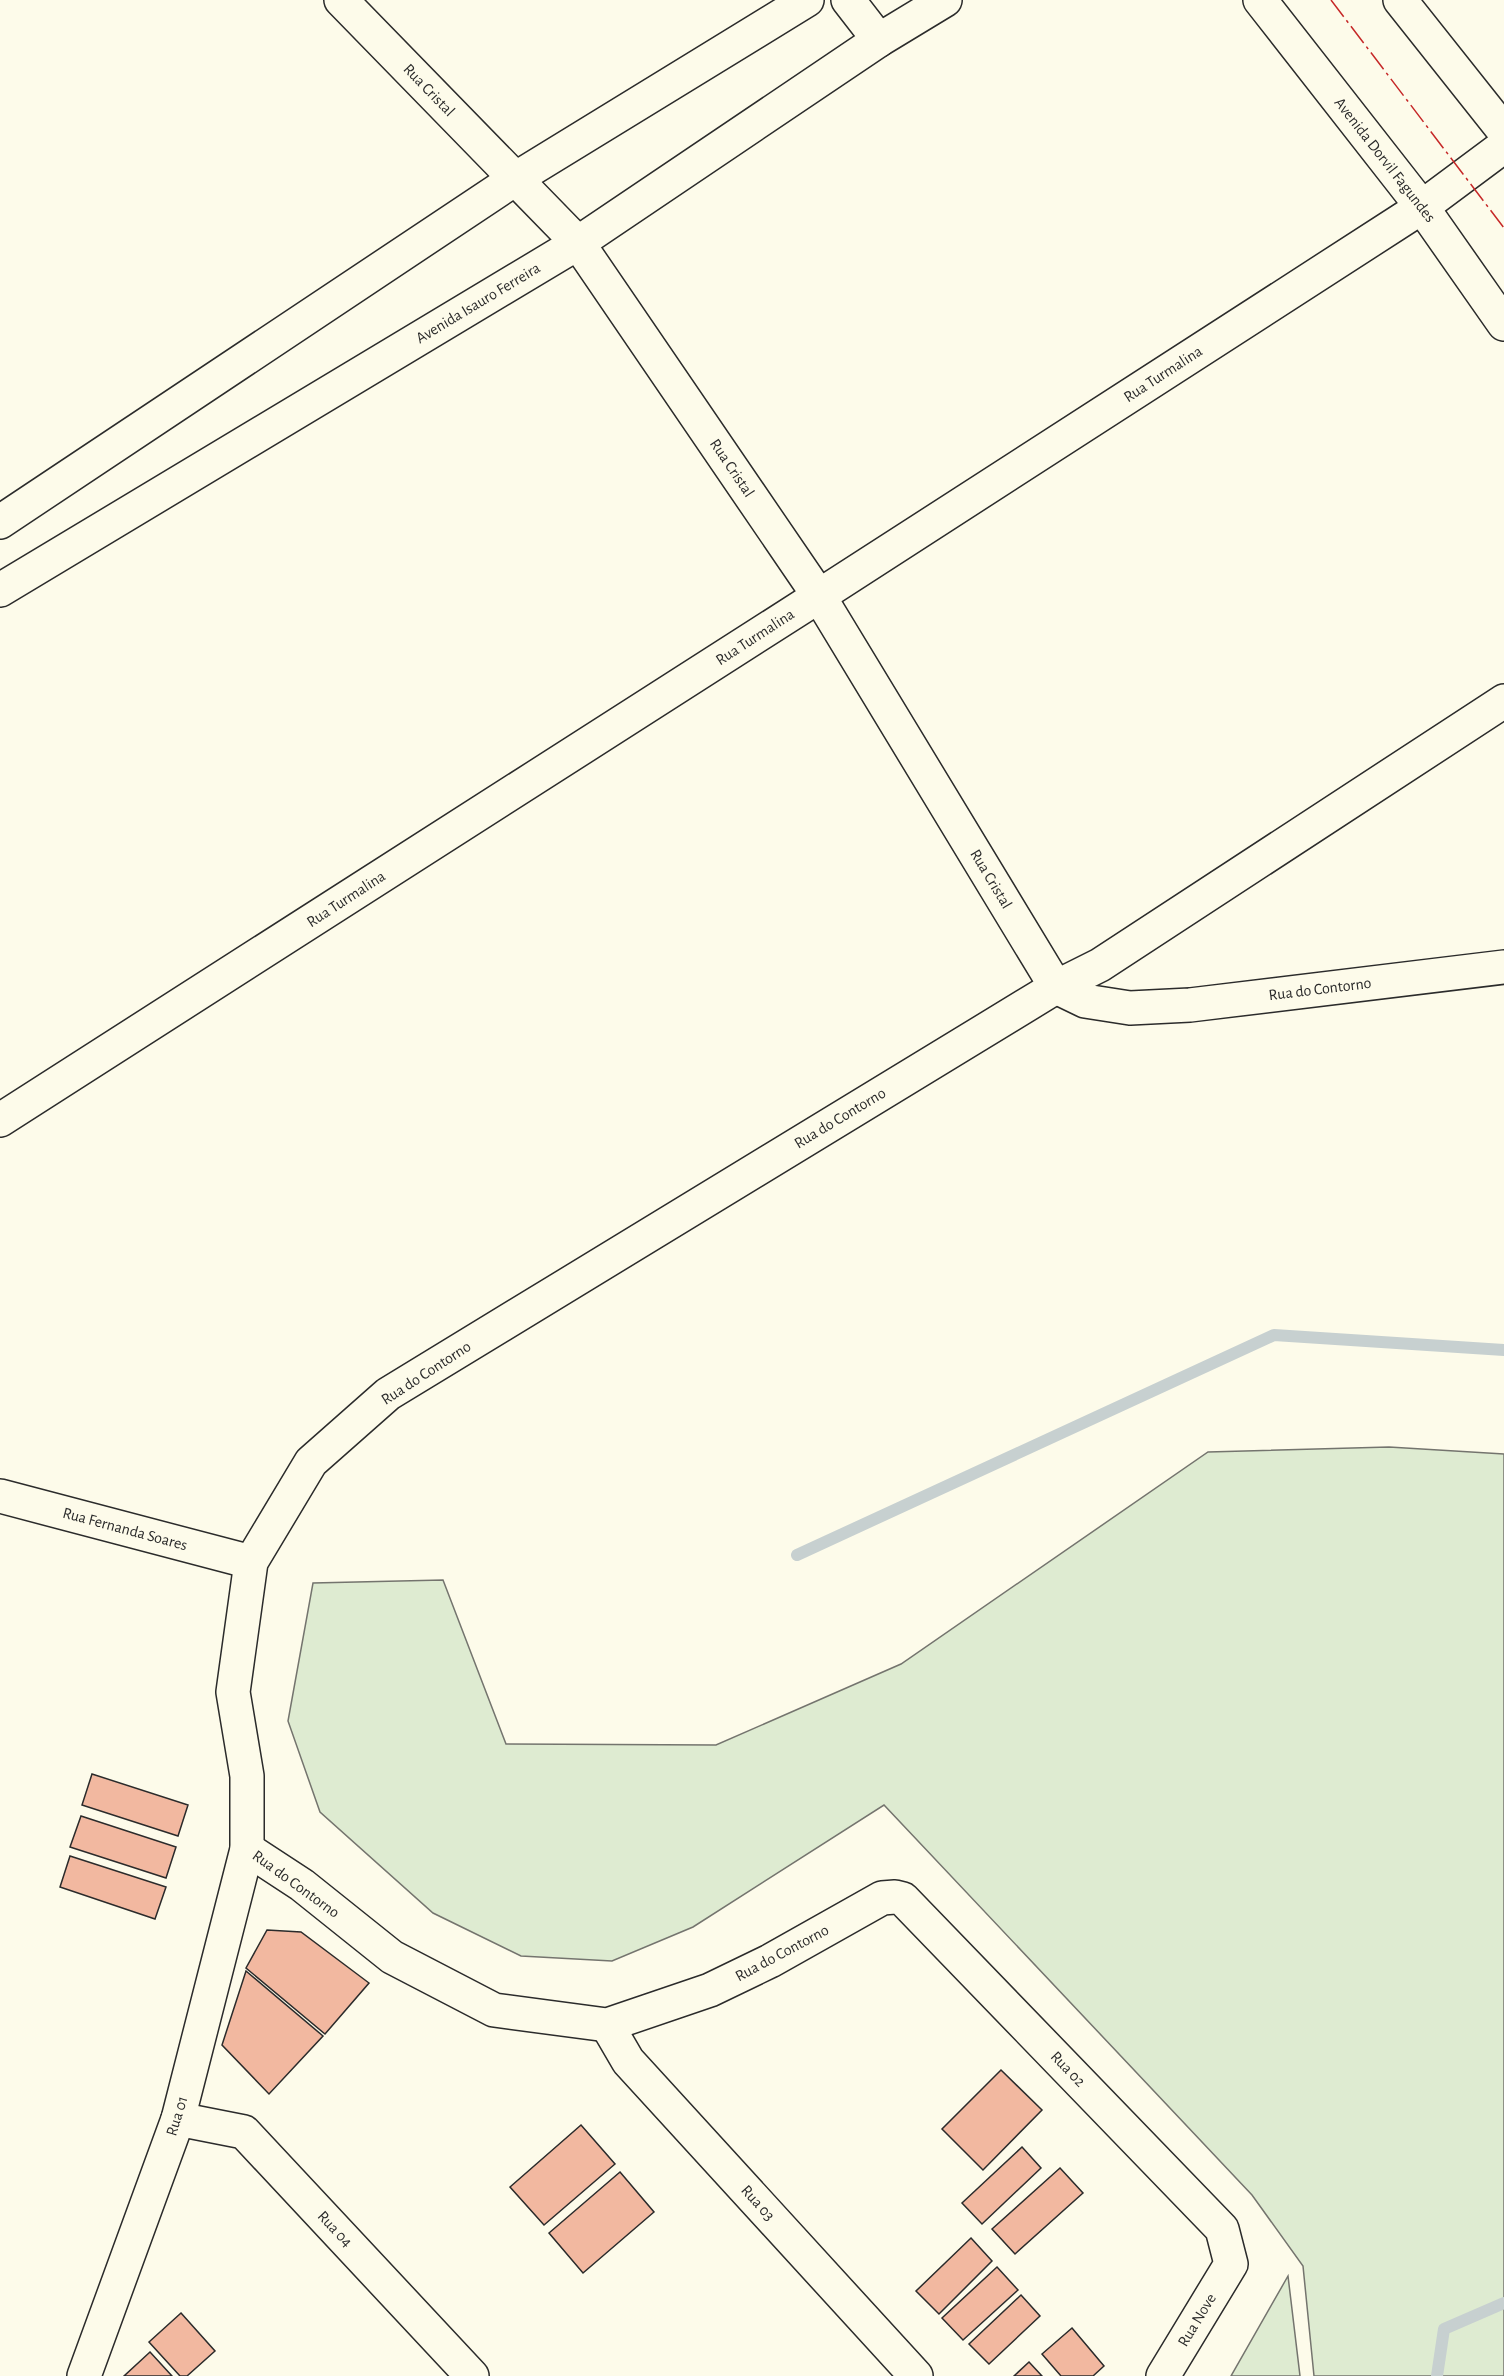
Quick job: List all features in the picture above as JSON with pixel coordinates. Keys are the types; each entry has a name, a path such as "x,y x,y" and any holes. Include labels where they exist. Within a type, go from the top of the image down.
{"street":[{"name":"Rua Cristal","path":"341,0 578,243 819,596 1056,987"},
{"path":"0,522 515,179 807,0"},
{"path":"848,0 879,40"},
{"name":"Avenida Isauro Ferreira","path":"0,590 578,243 879,40 945,0"},
{"name":"Avenida Dorvil Fagundes","path":"1260,0 1422,207 1504,324"},
{"path":"1400,0 1504,131"},
{"name":"Rua Turmalina","path":"0,1120 1422,207 1504,146"},
{"path":"1056,987 1100,965 1504,701"},
{"name":"Rua do Contorno","path":"882,1898 770,1961 710,1990 607,2025 494,2010 392,1957 302,1885 248,1849 247,1776 233,1692 251,1562 311,1462 388,1394 1056,987 1085,1001 1130,1008 1190,1005 1504,967"},
{"name":"Rua Fernanda Soares","path":"0,1496 251,1562"},
{"name":"Rua 01","path":"84,2376 178,2119 248,1849"},
{"name":"Rua 02","path":"882,1898 903,1899 1222,2229 1231,2264"},
{"name":"Rua 03","path":"607,2025 628,2061 916,2376"},
{"name":"Rua 04","path":"178,2119 244,2132 472,2376"},
{"name":"Rua Nove","path":"1163,2376 1231,2264"}],"green space":[{"path":"1389,1447 1504,1454 1504,2376 1314,2376 1303,2266 1252,2195 884,1805 693,1927 612,1961 521,1956 433,1913 320,1812 288,1721 313,1583 443,1580 506,1744 716,1745 901,1664 1208,1452"},
{"path":"1288,2276 1300,2376 1231,2376"}],"building":[{"path":"92,1774 188,1805 178,1836 82,1805"},
{"path":"81,1816 176,1847 166,1878 70,1847"},
{"path":"70,1856 166,1887 155,1919 60,1887"},
{"path":"267,1930 301,1932 369,1983 325,2034 246,1968"},
{"path":"246,1971 323,2036 269,2094 222,2045"},
{"path":"1001,2070 1042,2110 983,2170 942,2129"},
{"path":"581,2125 615,2164 544,2225 510,2187"},
{"path":"1022,2147 1041,2168 982,2224 962,2203"},
{"path":"1060,2168 1083,2193 1015,2254 992,2229"},
{"path":"620,2172 654,2212 583,2273 549,2233"},
{"path":"971,2238 992,2261 939,2314 916,2291"},
{"path":"997,2267 1018,2290 963,2340 942,2318"},
{"path":"1021,2295 1040,2316 989,2364 969,2344"},
{"path":"181,2313 215,2351 187,2376 180,2376 149,2342"},
{"path":"1072,2328 1104,2366 1093,2376 1061,2376 1042,2354"},
{"path":"150,2352 172,2376 124,2376"},
{"path":"1029,2362 1042,2376 1014,2376"}],"waterway":[{"path":"797,1555 1274,1335 1504,1350"},
{"path":"1437,2376 1444,2329 1504,2303"}],"power":[{"path":"1331,0 1504,228"}]}
